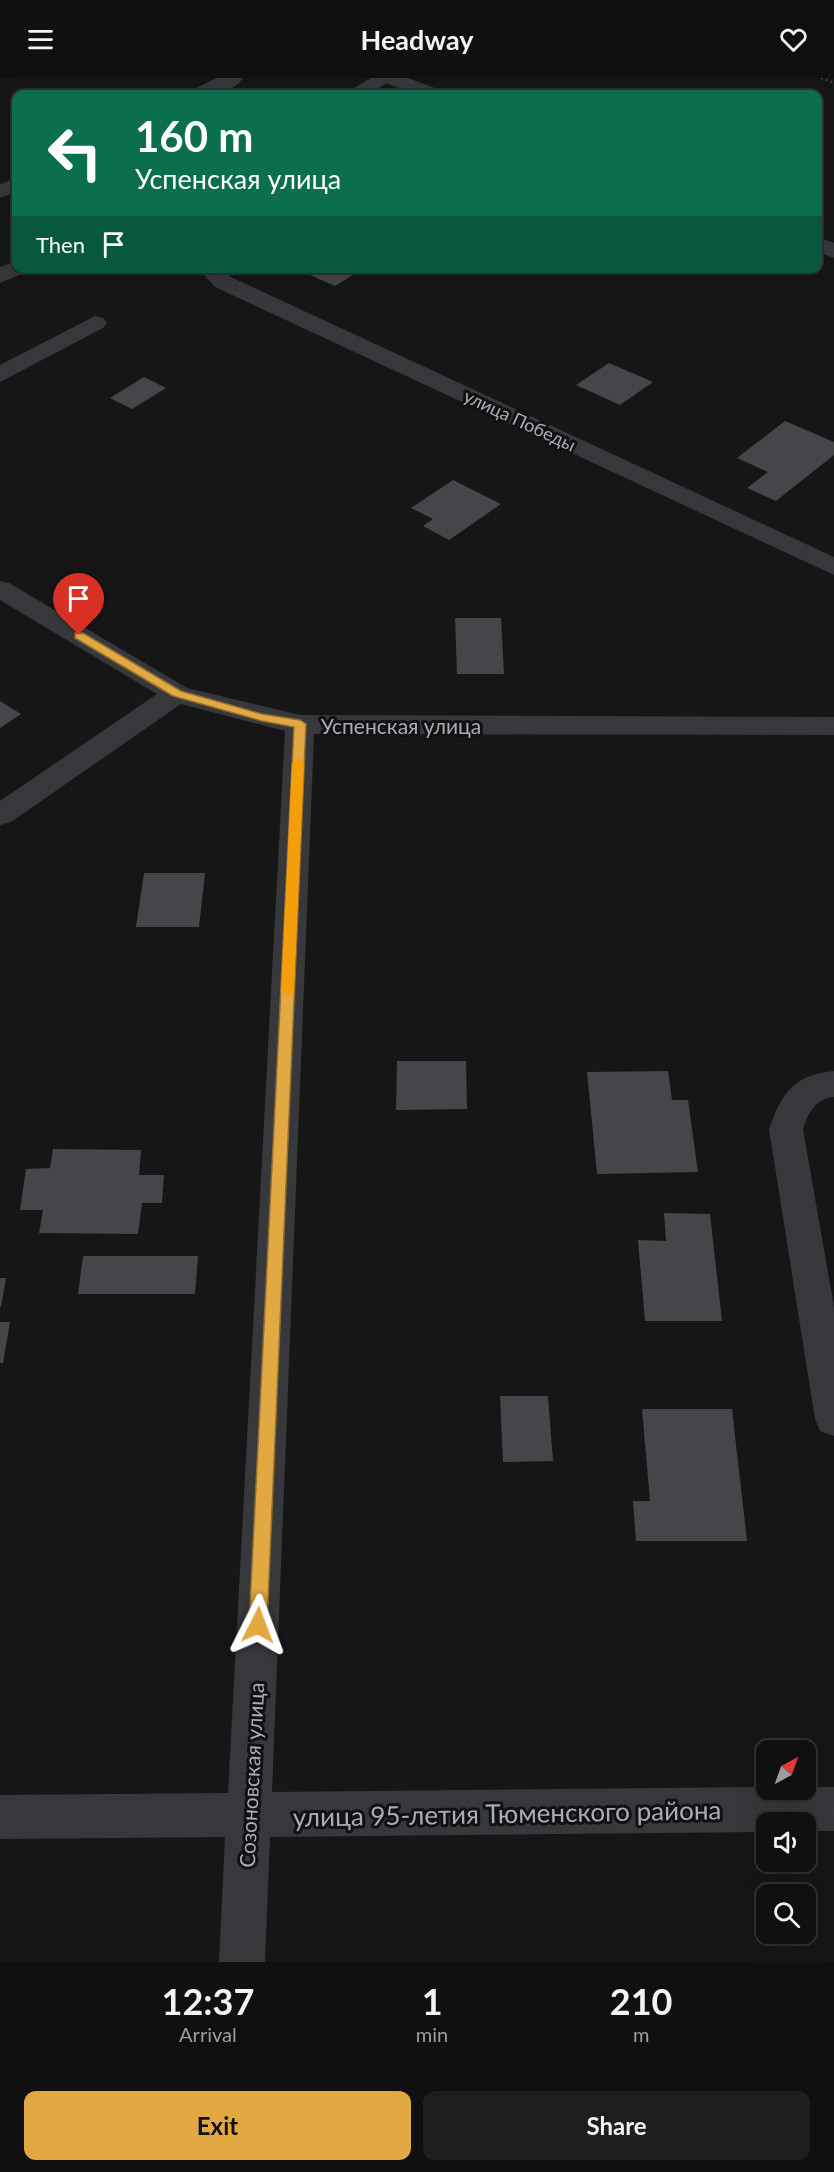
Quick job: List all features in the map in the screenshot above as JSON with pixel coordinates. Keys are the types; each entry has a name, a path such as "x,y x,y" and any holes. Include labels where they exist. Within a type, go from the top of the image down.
{"street":[{"path":"208,90 233,78"},
{"path":"362,90 388,78 422,90"},
{"name":"улица Победы","path":"214,273 224,282 834,567"},
{"path":"0,375 95,323"},
{"name":"Успенская улица","path":"0,589 177,694 262,717 300,724 834,726"},
{"path":"0,815 177,694"},
{"name":"Созоновская улица","path":"242,1962 300,724"},
{"path":"834,1084 816,1084 795,1103 786,1129 834,1419"},
{"name":"улица 95-летия Тюменского района","path":"0,1816 834,1809"}],"path":[{"path":"820,78 834,83"}],"building":[{"path":"306,273 356,273 335,286"},
{"path":"609,363 653,382 620,405 576,385"},
{"path":"144,377 166,388 132,409 110,398"},
{"path":"785,421 834,442 834,455 776,501 747,488 768,472 737,458"},
{"path":"453,480 501,504 449,540 423,526 433,519 411,508"},
{"path":"455,618 501,618 504,674 457,674"},
{"path":"0,701 21,714 0,728"},
{"path":"144,873 205,873 199,927 136,927"},
{"path":"397,1061 466,1061 467,1109 396,1110"},
{"path":"668,1071 672,1100 688,1100 698,1172 597,1174 587,1072"},
{"path":"53,1149 141,1150 139,1175 164,1175 162,1203 142,1203 138,1234 39,1233 43,1210 20,1210 26,1169 50,1168"},
{"path":"664,1213 710,1214 722,1321 645,1321 638,1240 666,1241"},
{"path":"83,1256 198,1256 195,1294 78,1294"},
{"path":"0,1278 6,1278 1,1307 0,1307"},
{"path":"0,1322 10,1322 3,1363 0,1363"},
{"path":"500,1396 548,1396 553,1461 503,1462"},
{"path":"642,1409 732,1409 747,1541 636,1541 633,1501 650,1501"}],"slow traffic":[{"path":"288,991 298,763"}],"route":[{"path":"79,635 177,694 262,717 300,724 258,1625"}]}
